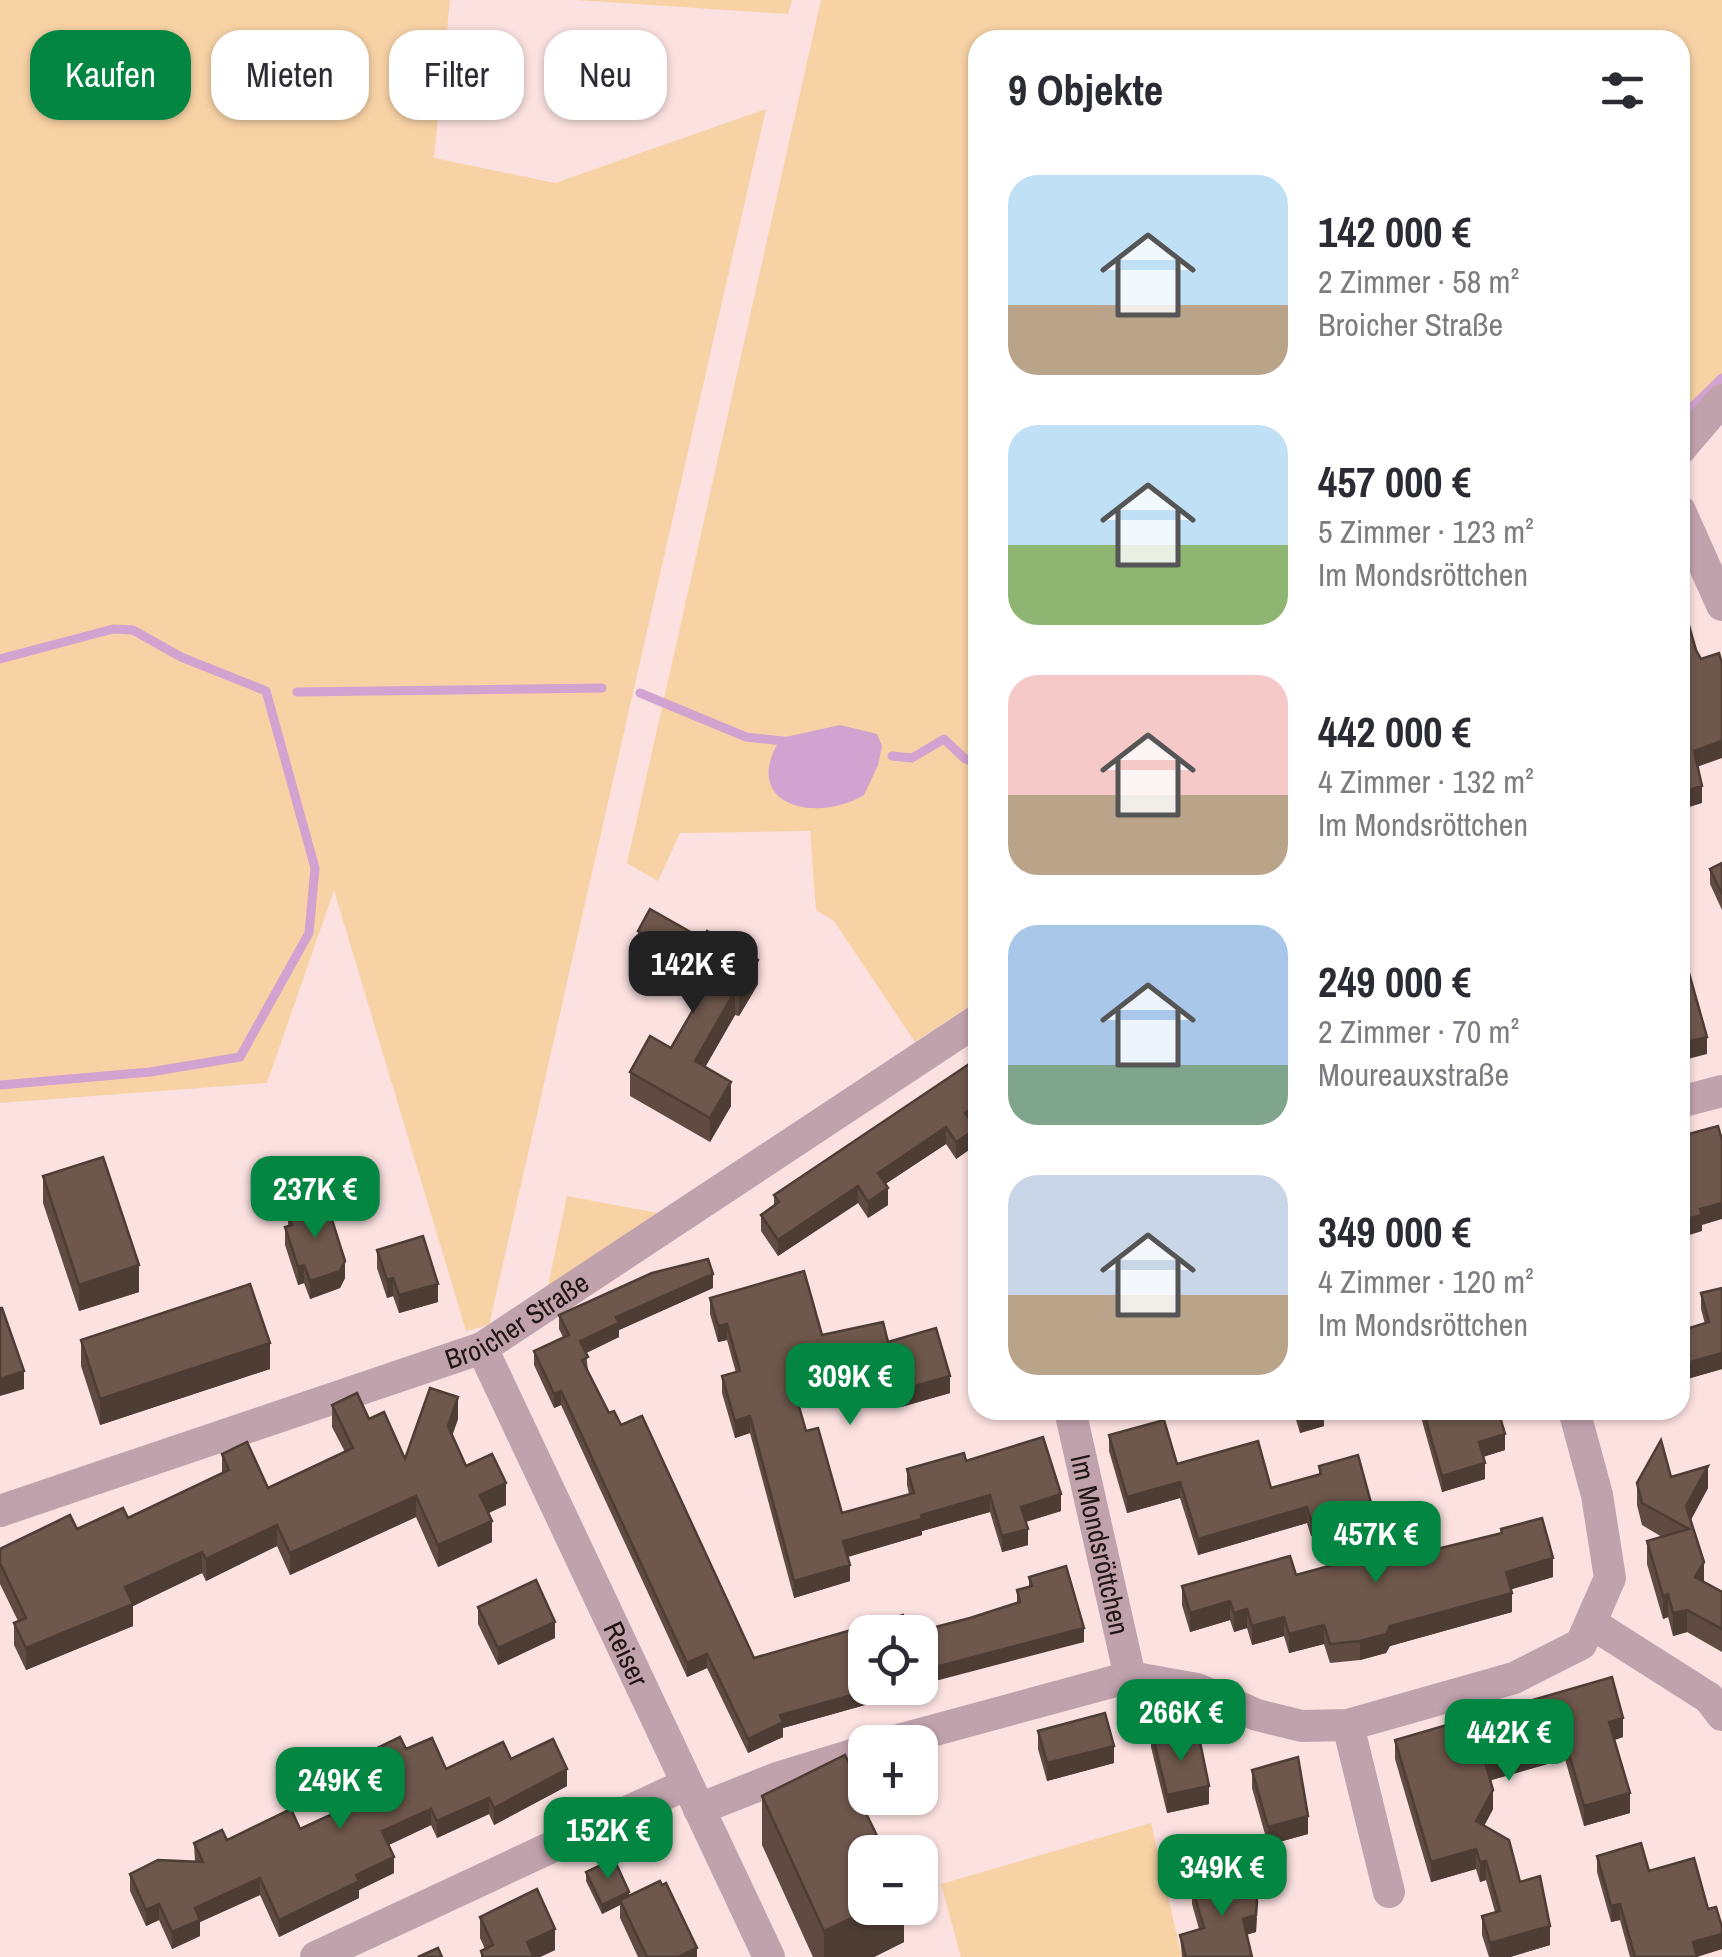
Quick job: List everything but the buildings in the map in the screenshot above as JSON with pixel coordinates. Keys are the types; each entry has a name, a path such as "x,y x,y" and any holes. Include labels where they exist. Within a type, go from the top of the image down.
{"street":[{"path":"1690,437 1722,400"},
{"path":"1690,533 1722,605"},
{"name":"Broicher Straße","path":"0,1511 482,1348 968,1027"},
{"path":"1690,1099 1722,1091"},
{"name":"Reiser","path":"482,1348 768,1957"},
{"name":"Im Mondsröttchen","path":"1072,1420 1130,1677"},
{"path":"938,1729 1130,1677 1197,1689 1257,1715 1302,1726 1348,1726 1514,1678 1581,1644 1610,1578 1596,1495 1577,1420"},
{"path":"1591,1623 1709,1698 1722,1715"},
{"path":"1348,1726 1389,1892"},
{"path":"316,1957 693,1797 776,1778 848,1755"}],"shaded area":[{"path":"0,0 450,0 447,30 389,30 389,120 438,120 434,158 555,183 766,109 489,1325 466,1331 334,890 267,1083 0,1103"},
{"path":"577,0 792,0 788,14"},
{"path":"821,0 1722,0 1722,378 1690,409 1690,30 968,30 968,1007 915,1042 834,921 816,910 810,831 680,833 658,881 627,863"},
{"path":"840,725 877,734 882,746 864,795 825,808 788,802 776,793 769,779 770,761 781,738"},
{"path":"567,1196 658,1213 548,1286"},
{"path":"1151,1823 1182,1957 961,1957 941,1884"}],"waterway":[{"path":"1690,409 1722,378"},
{"path":"0,659 113,629 133,630 181,657 266,691 315,868 309,933 240,1057 150,1072 0,1085"},
{"path":"297,692 602,688"},
{"path":"640,693 746,737 792,742"},
{"path":"892,756 912,758 944,739 968,760"}]}
